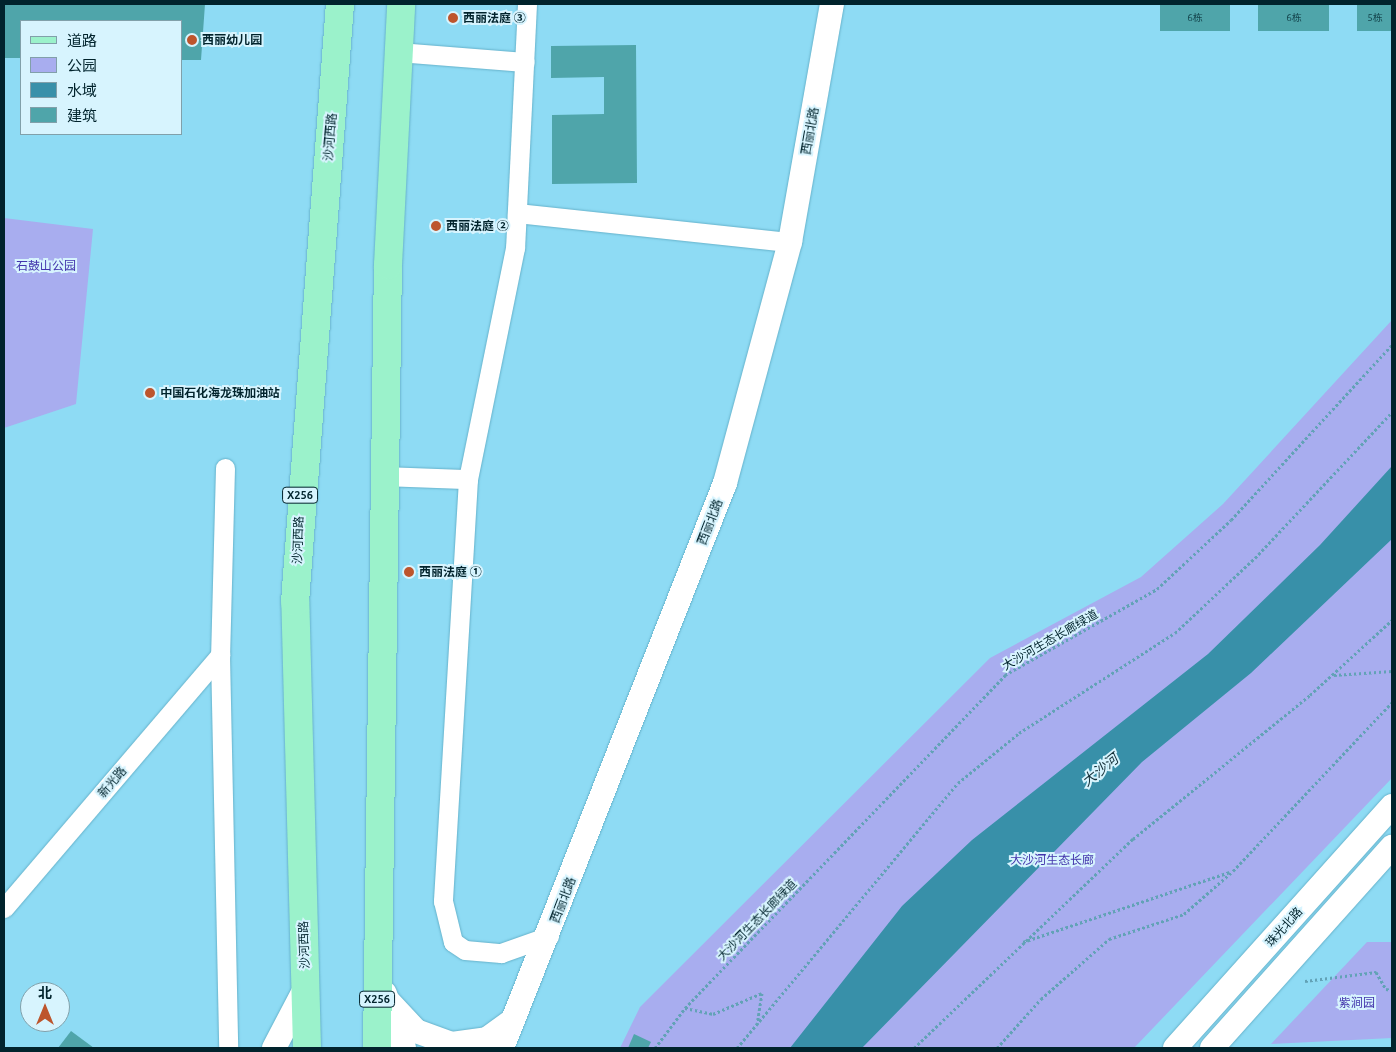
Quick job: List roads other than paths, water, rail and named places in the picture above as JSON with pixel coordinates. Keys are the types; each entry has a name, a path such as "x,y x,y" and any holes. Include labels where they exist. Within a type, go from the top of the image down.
{"main road":[{"name":"沙河西路","path":"306,1048 306,987 295,602 340,4"},
{"name":"X256","path":"377,1048 388,264 401,4"},
{"path":"384,994 403,1048"}],"street":[{"path":"527,4 515,248 468,479 445,924 452,942 481,954 501,953 549,936"},
{"name":"西丽北路","path":"502,1048 549,936 725,483 790,242 832,4"},
{"path":"398,52 525,62"},
{"path":"517,213 790,242"},
{"path":"225,468 220,655 228,1048"},
{"path":"385,476 468,479"},
{"name":"新光路","path":"4,908 220,655"},
{"name":"珠光北路","path":"1175,1048 1392,806"},
{"path":"1212,1048 1392,847"},
{"path":"378,950 384,994 416,1031 452,1044 487,1039 514,1019"},
{"path":"274,1048 306,987"}],"water":[{"name":"大沙河","path":"1392,466 1392,539 1251,673 1142,762 862,1048 790,1048 902,906 972,840 1208,654 1320,545"}],"place":[{"name":"西丽法庭 ③","path":"453,18"},
{"name":"西丽幼儿园","path":"192,40"},
{"name":"西丽法庭 ②","path":"436,226"},
{"name":"中国石化海龙珠加油站","path":"150,393"},
{"name":"西丽法庭 ①","path":"409,572"}],"park label":[{"name":"石鼓山公园","path":"46,266"},
{"name":"大沙河生态长廊","path":"1052,860"},
{"name":"紫涧园","path":"1357,1003"}]}
